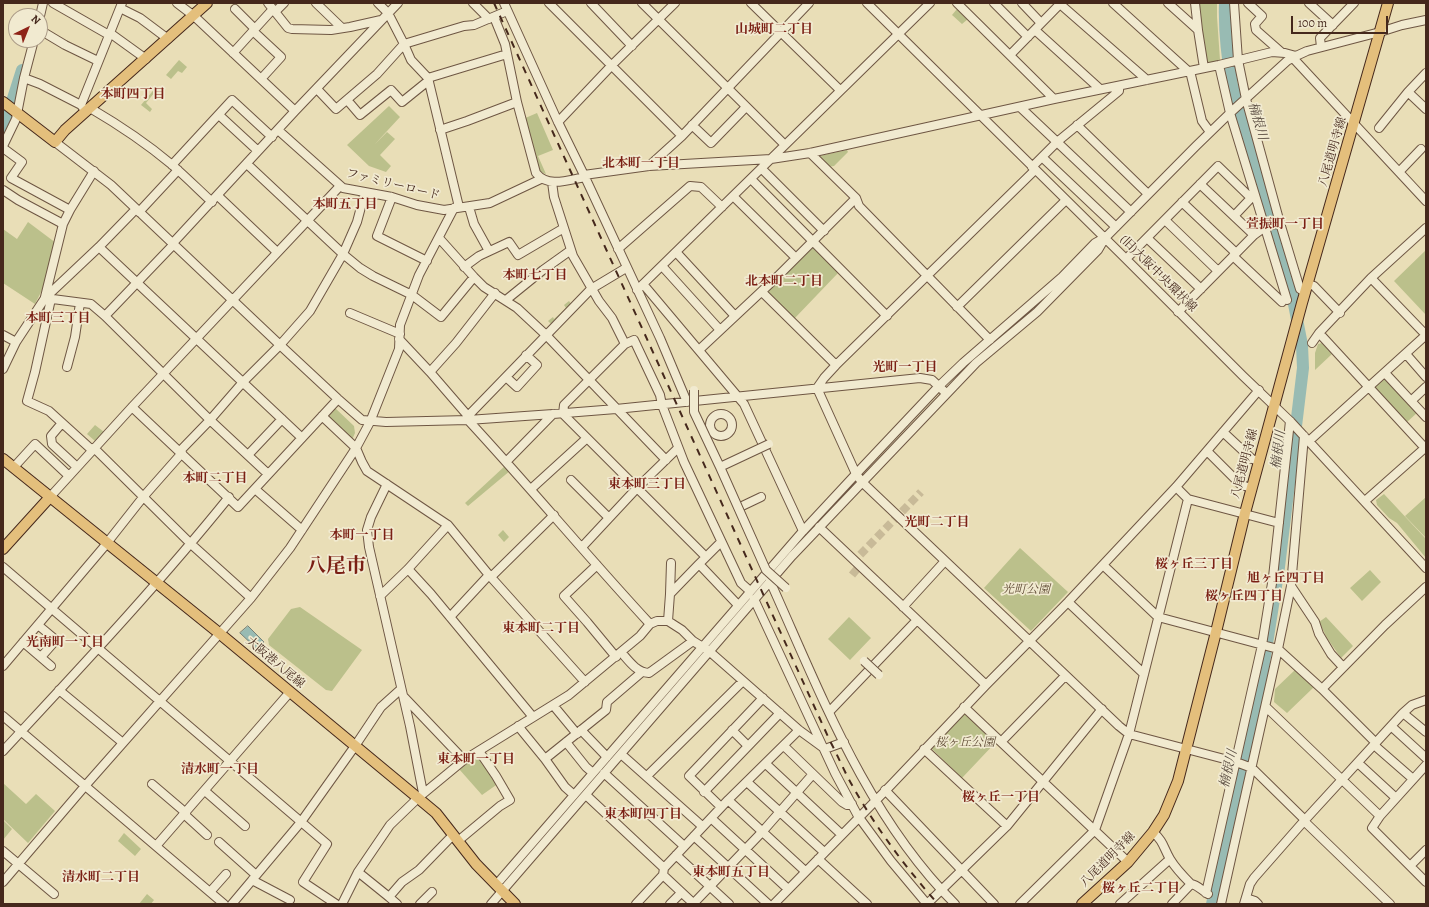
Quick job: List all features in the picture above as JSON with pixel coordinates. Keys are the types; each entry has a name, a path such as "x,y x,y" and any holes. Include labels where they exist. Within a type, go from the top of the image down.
{"main road":[{"path":"3,102 55,142 86,109 146,59 194,16 206,3"},
{"name":"八尾道明寺線","path":"1082,904 1128,862 1153,832 1172,798 1178,782 1259,461 1302,303 1388,3"},
{"name":"大阪港八尾線","path":"7,463 219,633 355,746 421,795 476,864 515,904"},
{"path":"3,549 50,497"}],"street":[{"path":"53,3 109,34 146,59"},
{"path":"177,3 194,16 295,111"},
{"path":"233,53 272,8 284,3"},
{"path":"316,3 342,28"},
{"path":"3,882 85,786 251,598 290,548 356,448 370,422 399,349 400,325 419,275 457,208 428,80 411,60 388,13 378,3"},
{"path":"105,316 138,283 295,111 398,3"},
{"path":"472,3 492,18 505,44 517,102 536,173 541,180 552,182 649,166 770,159 810,153 1100,89 1219,65 1272,52 1281,52"},
{"path":"549,3 682,136"},
{"path":"591,3 632,46"},
{"path":"642,3 785,146"},
{"path":"558,122 674,3"},
{"path":"751,3 840,90"},
{"path":"649,166 682,136 809,3"},
{"name":"(旧)大阪中央環状線","path":"867,3 1178,312 1243,376 1275,405 1426,568"},
{"path":"640,287 734,197 770,159 930,3"},
{"path":"957,3 1054,99"},
{"path":"994,3 1028,37"},
{"path":"1022,3 1041,23"},
{"path":"1010,55 1060,3 1147,80"},
{"path":"1114,3 1189,71 1202,121 1210,132"},
{"path":"1168,3 1198,30"},
{"path":"1195,3 1204,68"},
{"path":"1234,3 1238,60 1245,100 1300,289 1314,286 1340,312"},
{"path":"1248,3 1262,16 1255,24 1256,30 1281,52 1294,57 1426,201"},
{"path":"1309,3 1333,25"},
{"path":"1322,47 1320,38 1354,3"},
{"path":"86,109 98,61 121,5 168,38"},
{"path":"317,89 336,109 377,74 404,44 464,26 474,25 492,18 506,6 626,268 640,287 699,350 744,404 803,531"},
{"path":"272,8 288,28 292,29 331,30 381,20"},
{"path":"235,9 281,57 261,79"},
{"path":"491,904 499,888 574,795 738,605 770,581 946,393 976,363 1038,312 1098,250 1105,238 1231,112 1294,57 1322,47 1426,20"},
{"path":"1035,30 1100,89"},
{"path":"48,35 98,61"},
{"path":"32,48 15,111 16,119 3,147 22,162 11,178 70,210"},
{"path":"348,100 360,115 391,90 402,102 428,80 508,54"},
{"path":"1182,202 1284,301 1265,227 1231,112 1219,65"},
{"path":"1379,128 1408,92 1425,76"},
{"path":"24,78 40,84 86,109 114,122 141,140 215,199 277,252"},
{"path":"817,388 836,365 928,276 1057,142 1119,91 1119,86"},
{"path":"1408,92 1426,109"},
{"name":"ファミリーロード","path":"219,115 232,100 343,188 392,197 417,206 444,210 490,203 541,180"},
{"path":"440,130 517,102"},
{"path":"692,125 711,143 746,107"},
{"path":"1020,107 1131,212"},
{"path":"3,369 16,342 48,298 137,210 175,168 219,115 258,151"},
{"path":"1077,125 1148,194"},
{"path":"55,142 94,171 362,420 370,422 563,414 920,378 932,380 946,393"},
{"path":"1399,172 1421,149"},
{"path":"810,153 856,198 859,206 990,340"},
{"path":"1042,157 1116,227"},
{"path":"247,164 343,254 360,268 412,295 441,317 474,277"},
{"path":"1126,259 1218,166 1251,198 1234,216"},
{"path":"762,169 824,231"},
{"path":"94,171 63,224 48,298 36,372 27,401 49,411 93,449 144,496 191,544 251,598"},
{"path":"751,179 887,316"},
{"path":"552,182 554,197 573,256 592,289 612,318 625,344"},
{"path":"1200,184 1254,235"},
{"path":"50,497 132,407 340,186"},
{"path":"618,249 690,186 701,186 722,207"},
{"path":"3,190 18,200 63,224"},
{"path":"3,666 107,544 144,496 181,452 243,382 280,345 310,310 343,254 357,222 365,192"},
{"path":"392,197 377,236 427,261"},
{"path":"734,197 796,258"},
{"path":"699,350 762,292 856,198"},
{"path":"957,307 1066,200"},
{"path":"469,207 474,224 489,251"},
{"path":"1165,220 1218,271"},
{"path":"1178,312 1254,235 1265,227 1280,223"},
{"path":"464,267 479,256 509,242 518,255 564,228"},
{"path":"1312,343 1319,333 1371,278 1426,228"},
{"path":"440,238 464,267 484,287 506,300 546,335 666,460"},
{"path":"499,888 586,795 709,651 752,595 771,567 856,474 939,386 1062,277 1095,243 1105,238"},
{"path":"1147,238 1200,289"},
{"path":"99,247 302,438"},
{"path":"506,300 543,270 571,250"},
{"path":"676,252 735,316"},
{"path":"662,266 720,330"},
{"path":"468,418 526,355 592,289 626,268"},
{"path":"1221,904 1266,707 1291,586 1302,456 1307,439 1385,373 1426,335 1371,278"},
{"path":"640,287 686,402"},
{"path":"762,292 836,365"},
{"path":"430,372 456,344 495,293"},
{"path":"48,298 91,304 165,373 210,420 268,474"},
{"path":"67,367 75,337 80,303"},
{"path":"350,313 400,336 506,462 582,547 617,589 650,624"},
{"path":"1319,333 1425,447 1365,501"},
{"path":"3,334 16,342"},
{"path":"563,414 564,405 625,344 634,340 660,395 662,405 678,448 721,542 741,583 752,595 835,773 858,816 891,861 927,904 1007,826 1102,709"},
{"path":"1406,354 1426,378"},
{"path":"506,377 516,387 532,371 537,365 526,355"},
{"path":"1385,373 1426,417"},
{"path":"1411,400 1426,387"},
{"path":"817,388 856,474 862,482 1065,676 1129,734 1236,762 1252,768 1390,904"},
{"path":"694,390 694,412 719,467 740,506 766,570 786,588"},
{"path":"774,904 1103,565 1176,487 1259,390"},
{"path":"132,407 238,507 338,399"},
{"path":"506,462 552,414"},
{"path":"563,414 706,557"},
{"path":"322,416 356,448 367,471 448,526 490,576 585,682"},
{"path":"248,455 282,419"},
{"path":"1153,832 1161,838 1170,859 1179,872 1191,884 1196,885 1207,893 1262,645 1273,577 1290,421"},
{"path":"62,423 51,436 52,444 77,467"},
{"path":"1223,432 1252,459 1259,461"},
{"path":"531,489 587,438"},
{"path":"7,463 35,444 69,476"},
{"path":"719,467 769,444"},
{"path":"582,547 637,488 678,448"},
{"path":"1207,451 1241,485 1252,488"},
{"path":"1302,456 1318,451"},
{"path":"571,480 609,518"},
{"path":"387,484 371,517 367,530 372,564 402,693 421,795"},
{"path":"1176,487 1188,499 1279,523"},
{"path":"255,489 302,530"},
{"path":"3,751 157,583 229,497"},
{"path":"740,506 761,497"},
{"path":"1020,904 1095,830 1129,734 1188,499"},
{"path":"450,617 490,576 554,515"},
{"path":"380,596 408,569 448,526"},
{"path":"819,527 986,685"},
{"path":"670,594 721,542"},
{"path":"902,607 945,561"},
{"path":"668,621 671,563"},
{"path":"699,564 738,605"},
{"path":"597,565 564,596 618,654 642,672 649,673 693,641"},
{"path":"1103,565 1158,617 1278,649 1322,689 1375,744 1413,779"},
{"path":"3,567 327,844 303,882 336,904"},
{"path":"771,567 770,581 829,712 874,800 910,852 941,890 955,904"},
{"path":"408,569 533,717"},
{"path":"1291,586 1314,622 1331,654 1343,667"},
{"path":"1322,689 1426,587"},
{"path":"1068,602 1144,674"},
{"path":"342,904 358,872 390,825 421,795 464,760 553,705 585,682 640,636 650,624 657,620 668,621 682,630 693,641 709,651 799,730 825,749"},
{"path":"829,712 916,620"},
{"path":"38,625 56,640 41,657"},
{"path":"23,642 51,666"},
{"path":"864,661 879,675"},
{"path":"546,759 606,710 607,702 642,672"},
{"path":"1001,742 1065,676"},
{"path":"647,776 743,681"},
{"path":"59,690 123,743"},
{"path":"156,846 290,692"},
{"path":"232,904 301,822 381,707 402,693"},
{"path":"402,693 464,760"},
{"path":"721,807 689,776 763,698"},
{"path":"1258,904 1255,901 1245,901 1250,884 1254,878 1304,820 1403,713 1412,705 1425,701"},
{"path":"553,705 579,732 607,756"},
{"path":"1266,707 1380,816"},
{"path":"964,708 1128,862"},
{"path":"1403,713 1426,732"},
{"path":"704,792 780,714"},
{"path":"3,716 224,904"},
{"path":"518,726 546,759 565,787 574,795"},
{"path":"1391,726 1426,758"},
{"path":"732,730 748,746"},
{"path":"639,903 676,855 702,826 799,730"},
{"path":"566,742 586,767 593,773"},
{"path":"825,749 844,742"},
{"path":"784,746 842,802 847,805 852,804"},
{"path":"924,749 1007,826"},
{"path":"389,897 402,882 456,838 510,800 479,751"},
{"path":"621,754 702,826"},
{"path":"1358,763 1396,798"},
{"path":"766,764 841,834"},
{"path":"1426,765 1380,816 1372,828 1426,882"},
{"path":"604,773 684,846"},
{"path":"586,795 693,904 745,848 763,831 812,774"},
{"path":"747,782 824,852"},
{"path":"152,784 207,835"},
{"path":"885,790 994,904"},
{"path":"205,791 245,826"},
{"path":"728,800 805,871"},
{"path":"711,818 788,889"},
{"path":"694,836 768,904"},
{"path":"219,842 254,878 290,899"},
{"path":"1410,866 1426,850"},
{"path":"3,851 54,894"},
{"path":"676,855 729,904"},
{"path":"818,859 867,904"},
{"path":"1120,904 1170,859"},
{"path":"358,872 397,904"},
{"path":"210,892 226,874"},
{"path":"1172,904 1191,884"},
{"path":"420,904 432,892"},
{"path":"670,904 681,893"}],"green space":[{"path":"1198,3 1217,3 1220,60 1209,63 1206,62"},
{"path":"957,9 968,19 962,24 952,15"},
{"path":"179,60 187,67 182,73 178,71 171,79 166,75"},
{"path":"157,86 159,87 146,103 152,109 150,112 141,105"},
{"path":"389,106 400,117 375,144 387,132 395,139 380,155 391,166 386,172 369,166 347,145"},
{"path":"537,113 553,150 538,156 546,174 541,172 539,173 523,119"},
{"path":"847,150 848,152 834,166 828,167 819,159 819,156"},
{"path":"28,222 56,243 44,286 35,304 3,283 3,229 17,239"},
{"path":"811,247 813,247 839,272 794,319 767,292"},
{"path":"1426,250 1426,315 1394,281"},
{"path":"569,301 572,305 552,325 548,321 553,317 554,319 566,308 564,305"},
{"path":"1322,343 1332,354 1315,370 1315,353 1318,344"},
{"path":"1386,377 1418,412 1407,422 1376,389 1376,386"},
{"path":"334,407 354,426 355,433 352,440 328,418 328,414"},
{"path":"95,425 104,432 95,441 87,434"},
{"path":"506,465 511,470 468,506 465,503"},
{"path":"1384,494 1426,539 1426,558 1397,523 1389,518 1377,505 1376,500"},
{"path":"1426,497 1426,538 1405,516"},
{"path":"503,530 509,537 504,542 498,535"},
{"name":"光町公園","path":"1020,548 1068,592 1031,631 984,588"},
{"path":"1370,570 1381,582 1362,601 1350,588"},
{"path":"300,607 362,650 332,691 326,690 269,645 268,639 291,609"},
{"path":"849,617 871,638 850,660 828,639"},
{"path":"1326,617 1353,646 1341,658 1327,638 1319,622"},
{"path":"1296,669 1314,687 1287,713 1274,702 1275,689"},
{"name":"桜ヶ丘公園","path":"965,713 996,742 962,778 931,748"},
{"path":"479,755 499,783 482,795 459,769"},
{"path":"3,783 26,804 36,794 55,811 28,843 3,819"},
{"path":"3,820 12,829 3,840"},
{"path":"124,833 141,849 135,856 118,841"},
{"path":"147,894 154,900 151,904 139,904"}],"water":[{"path":"248,626 264,642 257,649 240,633"}],"waterway":[{"name":"楠根川","path":"1212,904 1258,701 1279,567 1303,368 1302,345 1293,299 1232,85 1226,44 1225,3"},
{"path":"3,130 22,70"}],"tunnel":[{"path":"852,575 857,569 856,559 921,492"}],"railway":[{"path":"494,3 846,774 881,832 914,876 938,904"}],"district":[{"name":"山城町二丁目","path":"774,30"},
{"name":"本町四丁目","path":"133,95"},
{"name":"北本町一丁目","path":"641,164"},
{"name":"本町五丁目","path":"345,205"},
{"name":"萱振町一丁目","path":"1285,225"},
{"name":"本町七丁目","path":"535,276"},
{"name":"北本町二丁目","path":"784,282"},
{"name":"本町三丁目","path":"58,319"},
{"name":"光町一丁目","path":"905,368"},
{"name":"本町二丁目","path":"215,479"},
{"name":"東本町三丁目","path":"647,485"},
{"name":"光町二丁目","path":"937,523"},
{"name":"本町一丁目","path":"362,536"},
{"name":"桜ヶ丘三丁目","path":"1194,565"},
{"name":"八尾市","path":"336,567"},
{"name":"旭ヶ丘四丁目","path":"1286,579"},
{"name":"桜ヶ丘四丁目","path":"1244,597"},
{"name":"東本町二丁目","path":"541,629"},
{"name":"光南町一丁目","path":"65,643"},
{"name":"東本町一丁目","path":"476,760"},
{"name":"清水町一丁目","path":"220,770"},
{"name":"桜ヶ丘一丁目","path":"1001,798"},
{"name":"東本町四丁目","path":"643,815"},
{"name":"東本町五丁目","path":"731,873"},
{"name":"清水町二丁目","path":"101,878"},
{"name":"桜ヶ丘二丁目","path":"1141,889"}]}
